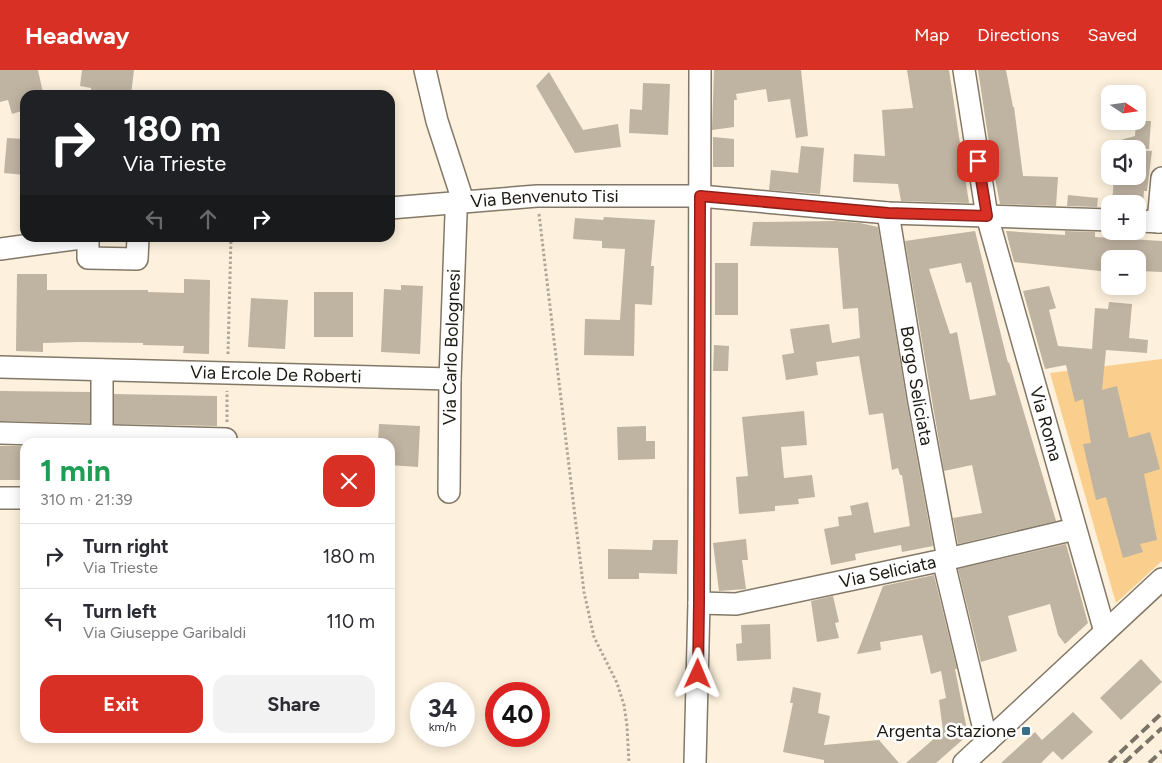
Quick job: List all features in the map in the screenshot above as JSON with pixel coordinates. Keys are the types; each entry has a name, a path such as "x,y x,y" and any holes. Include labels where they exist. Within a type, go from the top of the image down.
{"street":[{"name":"Via Carlo Bolognesi","path":"425,70 436,121 459,202 456,214 450,379 449,492"},
{"path":"695,763 699,603 700,70"},
{"name":"Via Roma","path":"964,70 987,216 1105,632"},
{"path":"1152,221 1162,178"},
{"name":"Via Benvenuto Tisi","path":"395,208 537,196 700,196 888,213 1101,220"},
{"name":"Borgo Seliciata","path":"888,213 946,559 986,742"},
{"path":"0,249 52,242"},
{"path":"88,242 88,258 137,259 138,242"},
{"name":"Via Ercole De Roberti","path":"0,367 450,379"},
{"path":"102,370 102,435"},
{"path":"0,433 195,438"},
{"path":"0,498 20,498"},
{"name":"Via Seliciata","path":"699,603 736,604 1075,529"},
{"path":"964,763 1162,579"}],"path":[{"path":"537,196 584,592 594,637 616,683 624,705 629,763"},
{"path":"226,438 231,242"}],"shaded area":[{"path":"1162,359 1162,561 1116,603 1050,373"}],"building":[{"path":"0,70 38,70 42,90 20,90 20,112 12,114 8,100 0,102"},
{"path":"82,70 134,70 132,90 91,90 91,88 80,86"},
{"path":"714,70 801,70 808,136 796,138 790,99 768,102 766,89 736,94 737,100 734,100 734,127 712,130"},
{"path":"907,70 949,70 969,203 901,201 898,184 853,182 854,154 885,156 882,110 913,108"},
{"path":"978,70 1006,70 1014,107 1023,176 1058,177 1056,206 1000,204"},
{"path":"549,72 583,130 618,124 621,147 575,153 536,86"},
{"path":"643,83 670,84 668,135 629,133 630,109 642,110"},
{"path":"1146,121 1151,121 1149,149 1146,149 1146,140 1120,140 1135,136 1135,130 1146,130"},
{"path":"713,137 734,139 734,167 713,167"},
{"path":"7,138 20,139 20,175 4,173"},
{"path":"801,146 824,148 820,194 769,190 771,170 798,173"},
{"path":"1146,151 1152,151 1147,191 1144,191 1144,195 1113,195 1113,185 1146,185"},
{"path":"1068,195 1098,198 1097,207 1067,206"},
{"path":"604,217 655,220 651,266 654,266 652,305 635,304 634,356 584,355 585,319 620,320 625,249 602,248 602,241 573,239 575,218 603,220"},
{"path":"836,221 878,227 933,546 902,552 901,545 855,554 856,560 831,565 824,529 839,526 838,517 852,515 850,506 868,502 874,533 910,526 902,475 900,475 898,468 892,470 883,413 869,415 859,356 816,362 818,375 786,380 782,355 794,353 790,329 829,324 832,343 860,338 858,308 843,309 838,248 750,246 753,222"},
{"path":"975,231 1008,363 1056,521 958,544 953,518 982,513 972,465 944,471 905,241","holes":["961,263 966,283 971,282 996,395 970,400 957,332 950,334 929,269"]},
{"path":"1006,231 1065,235 1065,231 1095,232 1095,237 1101,237 1101,240 1162,241 1162,272 1146,271 1146,250 1101,250 1101,271 1014,262"},
{"path":"715,263 738,263 738,315 715,315"},
{"path":"17,274 47,274 47,290 148,290 148,292 184,293 184,279 210,280 209,354 183,353 184,346 80,342 43,343 43,352 16,351"},
{"path":"401,285 423,286 420,354 381,352 384,289 401,290"},
{"path":"1049,286 1056,308 1049,310 1058,346 1092,349 1095,308 1108,309 1109,302 1132,304 1129,338 1148,340 1147,353 1106,350 1102,390 1117,386 1129,438 1150,432 1160,469 1144,474 1157,540 1140,544 1143,552 1123,558 1106,497 1096,500 1083,444 1091,443 1083,399 1075,402 1066,365 1045,369 1023,291"},
{"path":"314,292 353,292 353,337 314,337"},
{"path":"251,298 288,300 285,349 248,347"},
{"path":"714,345 729,346 728,371 713,371"},
{"path":"0,391 90,392 90,423 0,421"},
{"path":"114,394 217,396 217,426 114,424"},
{"path":"804,411 807,445 781,447 784,478 812,475 815,497 798,499 799,504 775,506 775,511 739,514 736,477 748,476 742,417"},
{"path":"379,424 420,426 418,467 395,465 395,438 378,438"},
{"path":"646,426 646,441 655,441 655,459 618,460 617,427"},
{"path":"0,446 20,446 20,480 0,480"},
{"path":"746,539 748,560 742,560 746,589 719,591 713,543"},
{"path":"653,540 678,540 677,574 639,573 639,579 608,579 608,549 652,550"},
{"path":"1066,544 1088,623 1065,644 1058,635 1050,604 1008,616 1017,651 981,662 958,569"},
{"path":"934,575 957,669 955,669 968,735 936,763 906,763 943,731 939,700 946,698 941,671 931,674 922,635 880,642 881,650 857,654 883,586"},
{"path":"833,596 839,622 835,623 839,638 817,642 811,601"},
{"path":"770,624 771,659 737,661 736,644 742,643 741,625"},
{"path":"1141,659 1162,682 1121,720 1100,698"},
{"path":"793,687 821,693 818,713 830,716 824,745 879,740 899,763 824,763 824,760 783,752 793,703 790,703"},
{"path":"1073,712 1093,732 1062,760 1053,751 1041,763 1001,763 1035,732 1042,740"}],"railway":[{"path":"1109,763 1162,713"},
{"path":"1124,763 1162,728"},
{"path":"1149,763 1162,751"}],"place":[{"name":"Argenta Stazione","path":"1026,731"}],"route":[{"path":"698,674 700,196 888,213 987,216 978,161"}]}
